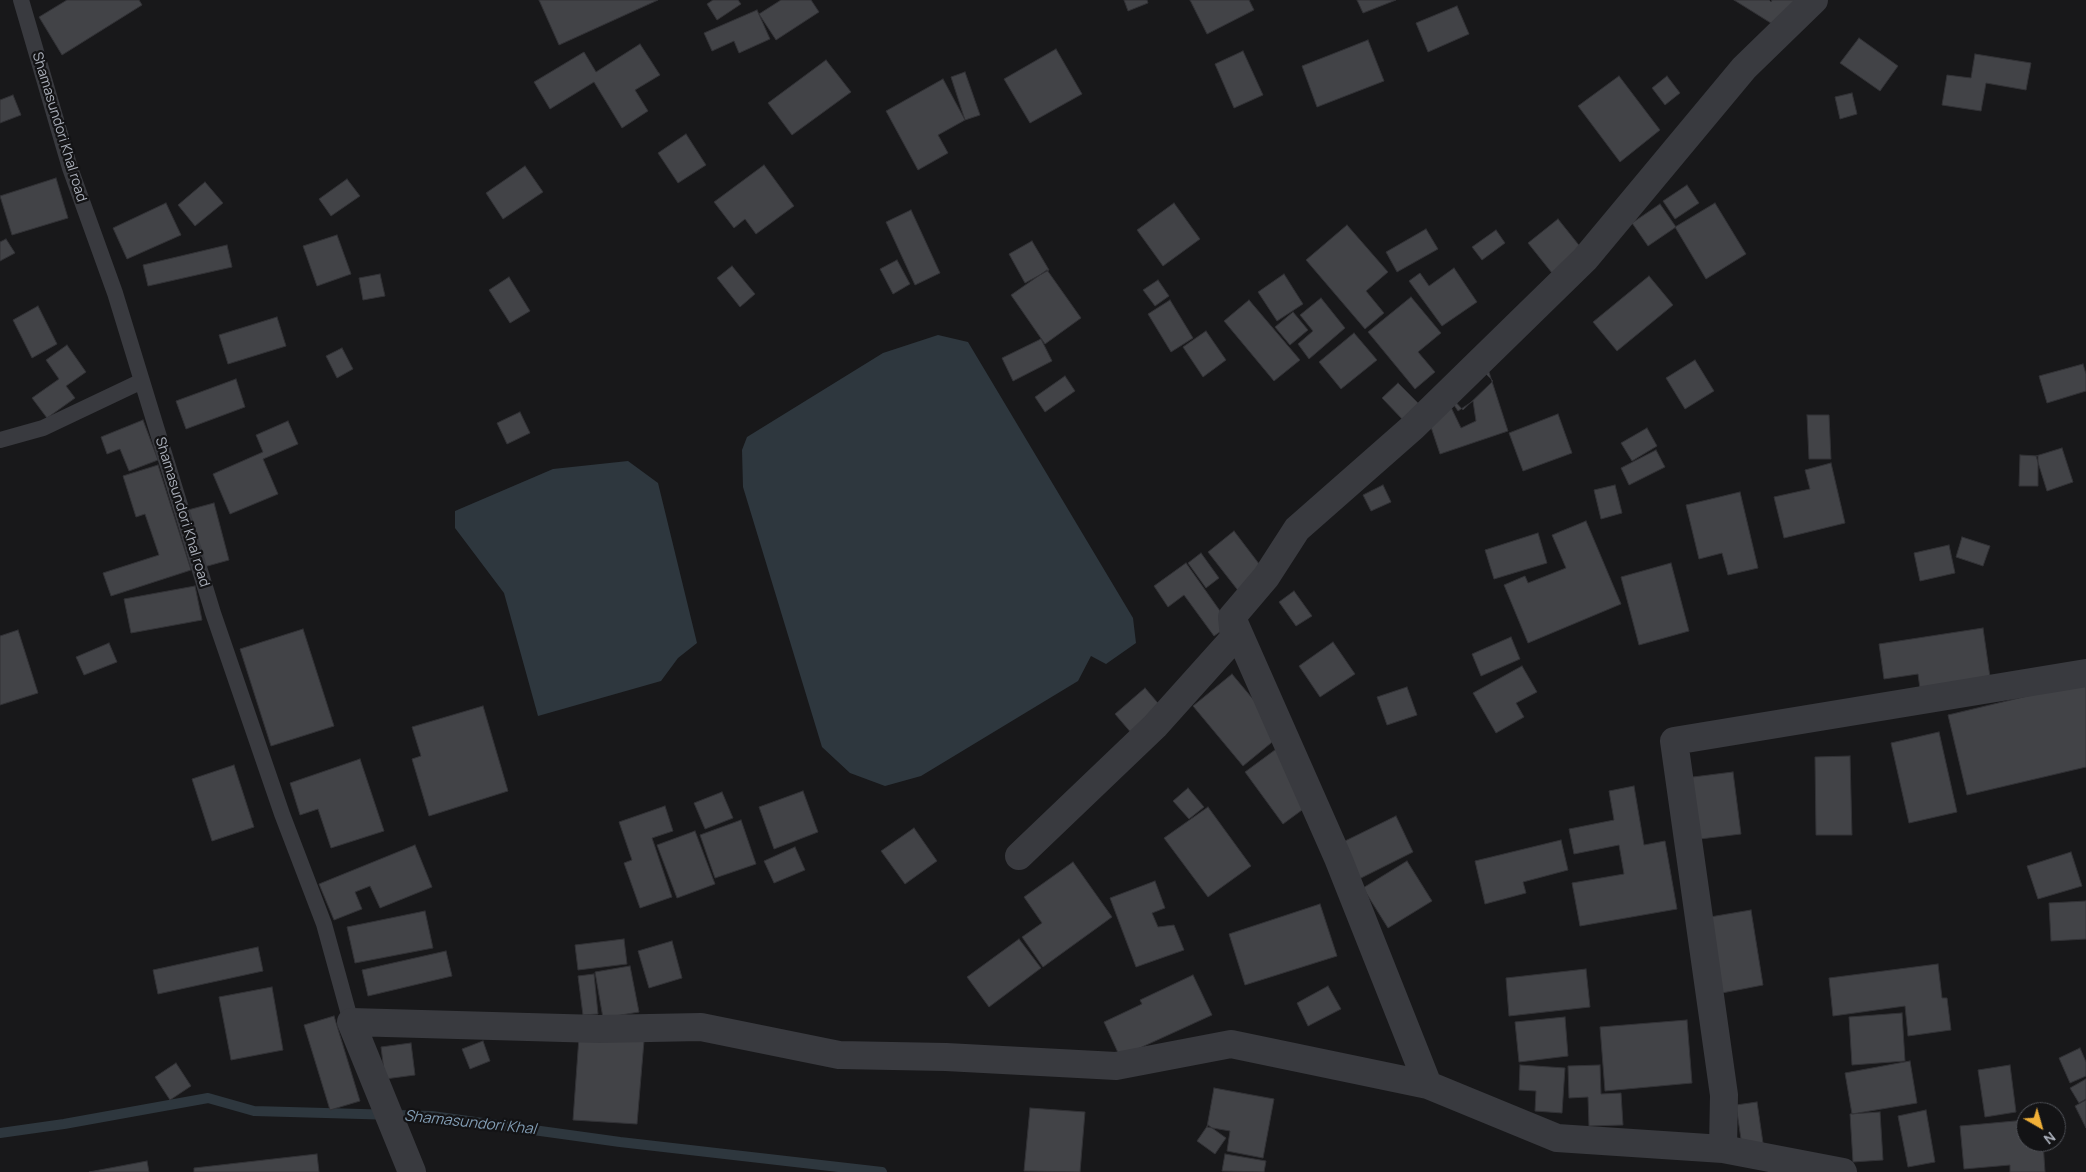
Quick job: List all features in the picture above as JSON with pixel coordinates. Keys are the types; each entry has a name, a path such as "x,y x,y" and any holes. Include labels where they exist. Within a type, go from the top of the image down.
{"street":[{"path":"1019,856 1155,726 1234,638 1232,617 1266,577 1297,529 1413,427 1585,259 1744,68 1814,0"},
{"path":"1232,617 1338,858 1428,1085"},
{"path":"1723,1149 1724,1095 1674,742 2086,673"},
{"path":"412,1172 368,1068 351,1022 598,1029 701,1027 839,1055 946,1057 1116,1066 1230,1044 1428,1085 1557,1138 1723,1149 1843,1172"}],"lane":[{"name":"Shamasundori Khal road","path":"21,0 70,168 115,293 213,613 282,814 324,924 351,1022"},
{"path":"0,440 43,428 142,381"}],"shaded area":[{"path":"938,335 968,342 1133,618 1136,643 1106,664 1091,656 1078,681 921,776 885,786 850,773 822,747 743,487 742,450 747,437 883,353"},
{"path":"628,461 658,483 697,643 678,658 661,681 538,716 504,593 455,528 455,511 553,469"}],"building":[{"path":"67,0 139,0 142,5 62,55 39,17"},
{"path":"539,0 658,0 559,45"},
{"path":"713,0 738,0 741,4 717,20 707,4"},
{"path":"781,0 811,0 819,12 776,40 759,14"},
{"path":"1124,0 1147,0 1148,3 1128,11"},
{"path":"1190,0 1249,0 1254,10 1207,34"},
{"path":"1357,0 1396,0 1363,13"},
{"path":"1734,0 1769,0 1771,2 1772,0 1801,0 1782,30"},
{"path":"1457,6 1469,34 1428,52 1416,23"},
{"path":"757,10 770,39 739,53 734,41 712,51 704,33"},
{"path":"1859,38 1898,66 1880,91 1840,63"},
{"path":"1368,40 1384,81 1317,107 1302,66"},
{"path":"640,44 660,75 635,90 648,111 622,128 594,82 550,109 534,82 584,52 596,72"},
{"path":"1056,49 1082,94 1030,123 1004,79"},
{"path":"1243,51 1263,95 1234,108 1215,64"},
{"path":"1975,54 2031,63 2026,90 1986,83 1981,111 1942,105 1947,75 1971,78"},
{"path":"826,60 851,92 792,135 768,103"},
{"path":"965,72 980,115 965,120 951,77"},
{"path":"1619,76 1660,130 1620,162 1578,106"},
{"path":"1667,76 1680,93 1665,105 1652,88"},
{"path":"943,79 965,120 938,135 948,153 918,170 886,111"},
{"path":"1852,93 1857,114 1840,119 1835,97"},
{"path":"13,95 21,115 0,123 0,100"},
{"path":"686,134 706,165 678,183 658,153"},
{"path":"764,165 794,206 756,234 745,219 734,228 714,202"},
{"path":"525,166 543,192 503,219 486,193"},
{"path":"56,178 68,218 12,235 0,196"},
{"path":"347,179 360,196 331,216 319,199"},
{"path":"205,182 223,203 195,226 178,205"},
{"path":"1687,185 1699,203 1675,219 1663,201"},
{"path":"166,203 181,235 127,259 113,228"},
{"path":"1174,203 1200,239 1163,266 1137,230"},
{"path":"1715,203 1746,254 1706,279 1675,227"},
{"path":"1660,204 1676,227 1648,246 1632,223"},
{"path":"911,210 940,273 915,285 886,222"},
{"path":"1558,219 1582,249 1552,273 1528,243"},
{"path":"1347,225 1388,272 1366,291 1384,313 1365,329 1306,260"},
{"path":"1426,229 1438,249 1397,272 1386,252"},
{"path":"1496,230 1505,243 1482,260 1472,247"},
{"path":"337,235 351,274 317,286 303,246"},
{"path":"6,239 15,253 0,261 0,242"},
{"path":"1032,241 1049,270 1025,283 1009,254"},
{"path":"227,245 232,267 148,286 143,265"},
{"path":"897,260 910,284 893,294 880,269"},
{"path":"732,266 755,294 740,307 717,278"},
{"path":"1454,268 1477,302 1442,326 1409,281 1420,273 1429,286"},
{"path":"1047,270 1081,318 1045,344 1011,295"},
{"path":"380,274 385,296 363,300 359,278"},
{"path":"1284,274 1303,304 1277,321 1258,292"},
{"path":"1649,276 1673,305 1617,351 1593,322"},
{"path":"509,277 530,311 510,323 489,290"},
{"path":"1158,280 1169,296 1155,306 1143,290"},
{"path":"1411,297 1441,333 1418,352 1435,372 1415,389 1368,332"},
{"path":"1321,298 1345,328 1309,359 1298,344 1313,331 1300,315"},
{"path":"1170,300 1193,338 1171,352 1148,314"},
{"path":"1249,300 1300,360 1274,381 1224,321"},
{"path":"38,306 57,344 32,358 13,320"},
{"path":"1293,312 1308,330 1290,345 1275,327"},
{"path":"277,317 286,346 228,364 219,335"},
{"path":"1206,331 1226,360 1203,377 1183,347"},
{"path":"1354,333 1377,360 1341,389 1319,362"},
{"path":"1041,339 1052,361 1013,381 1002,358"},
{"path":"67,345 86,372 66,386 75,398 47,418 32,398 59,379 46,360"},
{"path":"342,348 353,369 337,378 326,356"},
{"path":"1695,360 1714,391 1685,409 1666,378"},
{"path":"2083,364 2086,374 2086,391 2047,403 2039,376"},
{"path":"1487,366 1508,431 1440,454 1427,415 1447,399 1461,428 1476,421 1473,401 1458,411 1446,393"},
{"path":"1481,369 1493,381 1463,410 1451,397"},
{"path":"1065,376 1075,391 1045,412 1035,397"},
{"path":"236,379 245,407 186,429 176,401"},
{"path":"1398,383 1420,405 1404,421 1382,398"},
{"path":"520,412 530,433 507,444 497,423"},
{"path":"1558,414 1572,453 1523,471 1509,433"},
{"path":"1807,415 1829,415 1831,459 1809,459"},
{"path":"143,420 158,460 129,471 120,449 107,454 101,437"},
{"path":"288,421 298,444 263,459 278,494 230,514 213,474 263,452 256,435"},
{"path":"1647,428 1657,446 1632,461 1621,443"},
{"path":"2062,448 2073,482 2047,491 2036,456"},
{"path":"1656,450 1665,467 1629,485 1621,468"},
{"path":"2020,455 2038,456 2038,486 2019,486"},
{"path":"1831,463 1845,523 1784,538 1774,497 1810,489 1805,470"},
{"path":"158,465 191,570 111,596 103,573 159,555 145,514 136,517 123,476"},
{"path":"1383,485 1391,502 1371,511 1363,495"},
{"path":"1615,485 1622,513 1601,519 1594,490"},
{"path":"1740,492 1758,568 1728,575 1722,553 1699,559 1686,505"},
{"path":"214,503 229,560 204,567 188,510"},
{"path":"1586,521 1621,604 1528,643 1504,585 1525,576 1528,583 1566,568 1552,535"},
{"path":"1234,531 1266,573 1240,593 1208,552"},
{"path":"1538,533 1547,563 1494,579 1485,550"},
{"path":"1962,537 1990,546 1983,566 1956,557"},
{"path":"1949,545 1955,573 1920,581 1914,553"},
{"path":"1201,553 1219,578 1206,588 1188,563"},
{"path":"1186,563 1230,625 1214,636 1184,595 1168,607 1154,586"},
{"path":"1671,563 1689,631 1639,645 1621,577"},
{"path":"195,586 202,620 131,633 124,599"},
{"path":"1294,591 1312,616 1296,626 1279,602"},
{"path":"1983,628 1991,684 1923,711 1918,674 1884,679 1879,644"},
{"path":"303,629 334,726 271,746 240,649"},
{"path":"18,630 38,693 0,705 0,636"},
{"path":"1511,637 1520,659 1481,676 1472,654"},
{"path":"1333,642 1355,674 1320,697 1299,666"},
{"path":"109,643 117,662 84,675 76,657"},
{"path":"1522,666 1537,692 1516,703 1524,717 1496,733 1473,693"},
{"path":"1232,674 1282,734 1243,766 1193,706"},
{"path":"2086,682 2086,767 1967,795 1948,715"},
{"path":"1407,687 1417,715 1387,725 1377,697"},
{"path":"1145,688 1163,709 1133,735 1115,714"},
{"path":"483,706 508,791 429,816 412,759 421,756 412,727"},
{"path":"1939,732 1957,812 1909,823 1891,743"},
{"path":"1283,744 1321,796 1283,824 1245,772"},
{"path":"1850,756 1852,835 1816,835 1815,757"},
{"path":"360,759 384,831 331,848 318,809 300,815 290,783"},
{"path":"234,765 254,827 212,841 192,779"},
{"path":"1733,772 1741,834 1692,840 1685,778"},
{"path":"1634,786 1644,845 1665,841 1677,909 1580,926 1572,883 1624,874 1619,845 1574,854 1569,829 1614,820 1609,791"},
{"path":"1188,788 1204,807 1189,819 1173,801"},
{"path":"803,791 818,832 774,849 759,807"},
{"path":"722,792 733,818 705,829 694,803"},
{"path":"665,806 673,831 652,838 672,897 640,908 624,863 632,860 619,822"},
{"path":"1208,807 1251,866 1208,897 1164,838"},
{"path":"1396,816 1413,852 1359,879 1341,843"},
{"path":"741,820 756,864 715,878 700,835"},
{"path":"914,828 937,861 905,884 881,851"},
{"path":"695,831 715,884 677,898 657,845"},
{"path":"1561,840 1568,870 1523,882 1526,893 1485,904 1475,861"},
{"path":"415,845 432,887 380,908 370,886 355,892 362,909 334,920 319,884"},
{"path":"795,847 805,870 774,883 764,861"},
{"path":"2071,852 2082,886 2038,899 2027,866"},
{"path":"1407,861 1432,901 1388,928 1363,888"},
{"path":"1073,862 1112,917 1043,967 1022,937 1042,923 1024,897"},
{"path":"1155,881 1165,908 1152,913 1158,927 1174,925 1184,950 1136,967 1110,898"},
{"path":"2086,901 2086,939 2051,941 2049,903"},
{"path":"1320,904 1337,956 1245,985 1229,934"},
{"path":"1751,910 1763,985 1722,993 1710,917"},
{"path":"425,911 433,948 355,963 347,927"},
{"path":"624,939 627,964 578,970 575,945"},
{"path":"1019,939 1041,968 989,1007 967,977"},
{"path":"672,941 682,978 649,988 638,951"},
{"path":"258,947 263,971 158,994 153,970"},
{"path":"446,951 452,976 368,996 362,970"},
{"path":"1938,964 1942,998 1947,998 1951,1030 1908,1036 1905,1006 1833,1016 1829,978"},
{"path":"630,966 639,1012 603,1018 595,972"},
{"path":"1586,969 1590,1007 1509,1016 1506,978"},
{"path":"594,974 598,1014 583,1015 578,976"},
{"path":"1193,975 1212,1015 1120,1057 1104,1022 1142,1004 1140,1000"},
{"path":"1328,986 1341,1009 1308,1026 1297,1003"},
{"path":"272,987 283,1050 231,1060 219,997"},
{"path":"1902,1013 1905,1061 1852,1065 1849,1017"},
{"path":"334,1016 360,1101 330,1110 304,1025"},
{"path":"1565,1017 1568,1056 1519,1062 1515,1022"},
{"path":"1687,1020 1692,1083 1605,1091 1600,1027"},
{"path":"579,1037 644,1041 637,1124 573,1120"},
{"path":"483,1041 490,1061 470,1069 462,1049"},
{"path":"411,1043 415,1075 385,1079 381,1047"},
{"path":"2080,1048 2086,1062 2086,1076 2070,1083 2059,1058"},
{"path":"1910,1061 1917,1103 1852,1114 1845,1073"},
{"path":"176,1063 191,1086 170,1100 155,1077"},
{"path":"1520,1065 1565,1068 1562,1113 1535,1111 1536,1091 1519,1090"},
{"path":"1600,1065 1601,1094 1621,1093 1623,1125 1589,1126 1588,1097 1569,1098 1568,1066"},
{"path":"2010,1065 2016,1112 1985,1117 1978,1070"},
{"path":"2086,1079 2086,1099 2079,1103 2070,1088"},
{"path":"1214,1088 1274,1099 1263,1158 1227,1151 1230,1131 1207,1127"},
{"path":"2086,1100 2086,1128 2075,1106"},
{"path":"1757,1102 1763,1143 1742,1146 1736,1105"},
{"path":"1030,1108 1085,1112 1080,1172 1024,1171"},
{"path":"1926,1110 1935,1162 1908,1167 1898,1116"},
{"path":"1880,1112 1883,1160 1853,1162 1850,1114"},
{"path":"2016,1121 2016,1152 2044,1152 2045,1172 2010,1172 2010,1165 1964,1169 1960,1126"},
{"path":"1208,1125 1226,1138 1215,1154 1197,1141"},
{"path":"317,1154 319,1172 194,1172 194,1168"},
{"path":"1225,1154 1266,1161 1264,1172 1222,1171"},
{"path":"147,1161 149,1172 89,1172"}],"waterway":[{"name":"Shamasundori Khal","path":"0,1133 64,1124 208,1098 254,1111 432,1116 620,1142 882,1172"}]}
